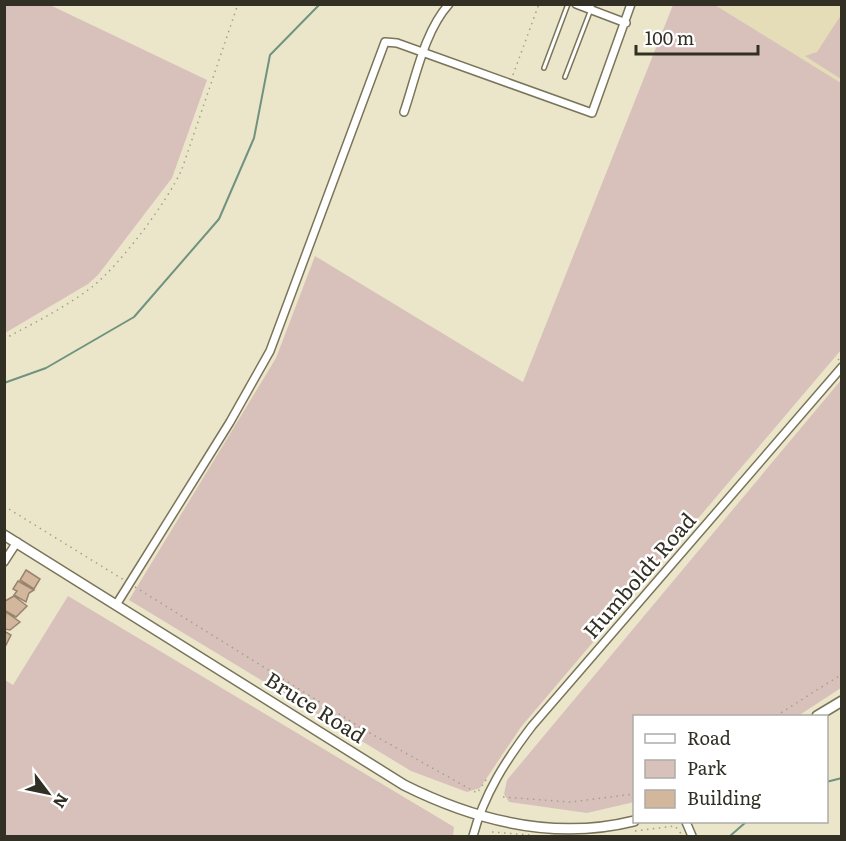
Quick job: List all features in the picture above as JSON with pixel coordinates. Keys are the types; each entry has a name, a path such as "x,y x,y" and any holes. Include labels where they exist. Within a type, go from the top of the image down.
{"street":[{"path":"404,112 424,53 441,14 449,4"},
{"path":"576,4 592,7 626,22"},
{"path":"116,605 241,404 270,351 385,42 390,41 592,113 631,4"},
{"name":"Humboldt Road","path":"473,837 488,792 508,758 532,726 842,367"},
{"name":"Bruce Road","path":"4,535 405,784 442,804 478,817 517,826 549,829 589,828 633,821"},
{"path":"4,562 17,542"},
{"path":"820,715 842,701"},
{"path":"686,823 692,837"}],"lane":[{"path":"544,68 568,4"},
{"path":"565,77 592,7"}],"path":[{"path":"4,339 56,310 103,278 170,192 182,169 238,4"},
{"path":"513,75 539,4"},
{"path":"4,506 368,732 477,793"},
{"path":"779,715 842,674"},
{"path":"503,797 570,802 633,794"},
{"path":"669,826 675,826 682,837"},
{"path":"492,832 531,835"}],"shaded area":[{"path":"715,5 841,5 841,83"}],"green space":[{"path":"4,5 50,5 207,80 172,178 98,275 88,284 5,333"},
{"path":"673,5 715,5 841,83 841,350 521,727 480,788 467,792 411,771 129,600 276,358 315,256 523,382"},
{"path":"841,15 841,79 805,56 817,52"},
{"path":"841,380 841,688 800,715 633,715 633,802 587,813 509,802 504,794 507,780"},
{"path":"68,596 454,827 453,836 5,836 5,680 13,685"}],"building":[{"path":"26,570 40,579 34,589 20,580"},
{"path":"18,581 34,590 29,593 26,602 14,595 17,591 13,589"},
{"path":"14,596 27,606 16,617 4,610 5,601"},
{"path":"6,612 20,622 10,630 4,629"},
{"path":"4,631 11,635 4,649"}],"waterway":[{"path":"4,383 46,368 134,317 219,219 254,138 270,55 320,4"},
{"path":"828,782 842,778"},
{"path":"730,836 745,823"}]}
